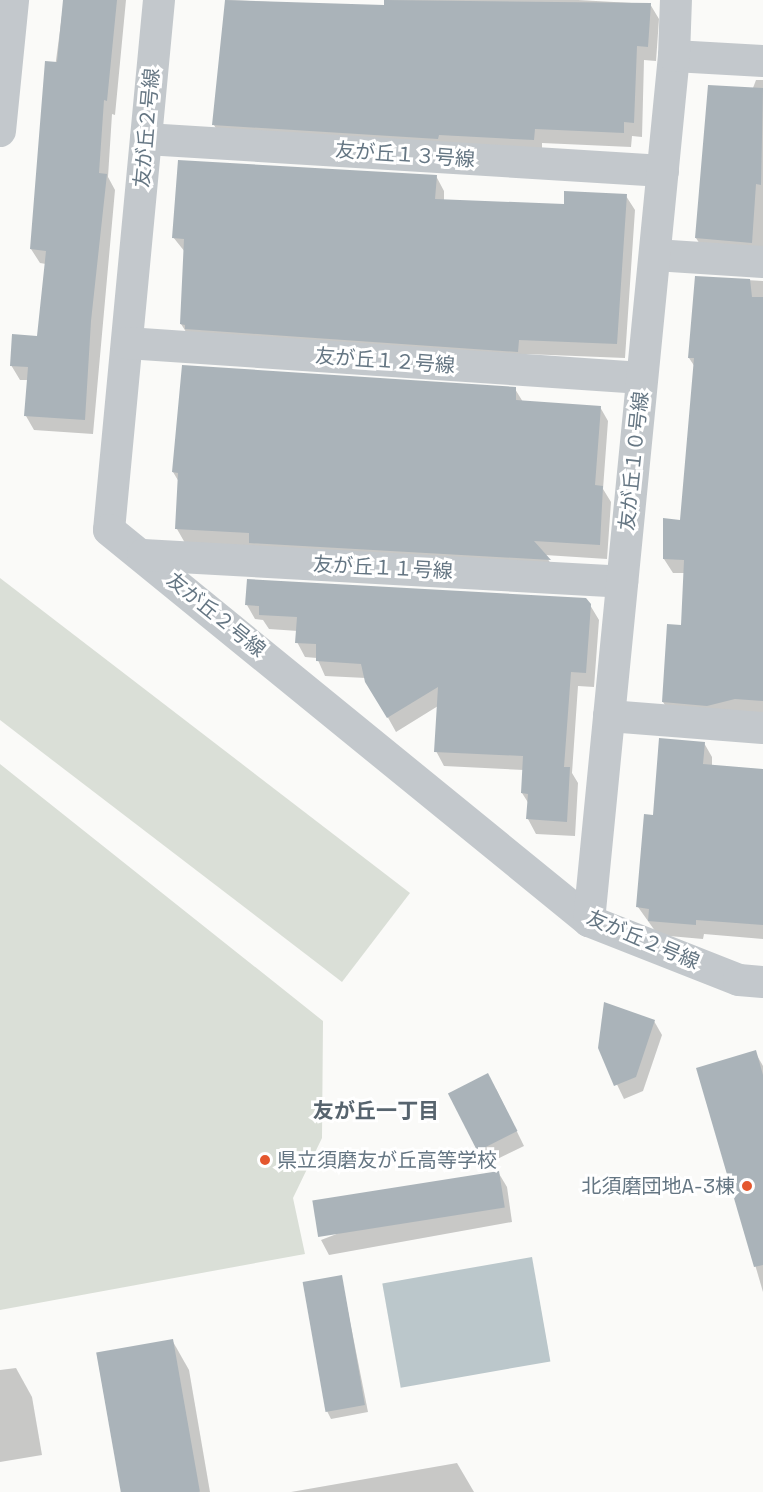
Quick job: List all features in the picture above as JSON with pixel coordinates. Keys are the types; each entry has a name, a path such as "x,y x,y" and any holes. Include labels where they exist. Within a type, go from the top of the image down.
{"street":[{"path":"0,131 13,0"},
{"name":"友が丘２号線","path":"159,0 109,530 143,555 589,921 740,980 763,982"},
{"name":"友が丘１０号線","path":"589,921 674,56 676,0"},
{"path":"674,56 763,61"},
{"name":"友が丘１３号線","path":"146,139 663,171"},
{"path":"655,255 763,262"},
{"name":"友が丘１２号線","path":"127,344 642,378"},
{"name":"友が丘１１号線","path":"143,555 622,582"},
{"path":"609,716 763,728"}],"shaded area":[{"path":"0,578 410,893 342,982 0,720"},
{"path":"0,764 323,1021 322,1138 293,1198 305,1254 0,1310"},
{"path":"532,1257 550,1361 401,1388 382,1283"}],"building":[{"path":"63,0 117,0 107,101 104,100 99,173 107,174 91,321 85,420 24,416 28,367 10,366 12,334 37,336 46,251 30,249 45,61 57,62"},
{"path":"225,0 384,5 384,0 651,3 648,47 637,46 634,123 624,122 624,133 535,129 534,140 439,135 438,139 212,125"},
{"path":"708,85 763,88 761,185 756,184 752,243 695,238"},
{"path":"178,160 437,175 435,199 564,204 564,191 627,194 617,344 519,340 518,352 185,329 185,325 180,324 184,239 172,238"},
{"path":"695,276 750,279 752,297 763,297 763,701 735,699 707,706 662,702 667,624 681,625 684,560 663,559 663,518 680,520 694,358 688,358"},
{"path":"182,365 516,387 516,400 601,406 595,485 603,486 600,545 534,541 551,560 249,543 249,533 175,529 178,473 172,472"},
{"path":"247,579 586,598 591,604 586,673 571,672 564,767 570,767 567,822 526,819 528,794 521,793 523,756 434,752 438,687 387,718 365,682 361,664 316,661 316,644 295,643 297,617 259,615 259,606 245,605"},
{"path":"659,738 705,742 703,764 763,769 763,925 696,920 696,925 648,921 649,909 636,907 644,814 653,815"},
{"path":"604,1002 655,1020 636,1077 614,1086 598,1048"},
{"name":"北須磨団地A-3棟","path":"756,1050 763,1075 763,1265 754,1267 696,1068"},
{"path":"488,1073 518,1131 477,1151 448,1093"},
{"path":"499,1171 505,1208 318,1237 312,1201"},
{"path":"342,1275 365,1405 326,1412 303,1282"},
{"path":"173,1339 200,1492 121,1492 96,1353"}],"place":[{"name":"県立須磨友が丘高等学校","path":"265,1160"},
{"name":"北須磨団地A-3棟","path":"747,1186"}],"district":[{"name":"友が丘一丁目","path":"376,1111"}]}
